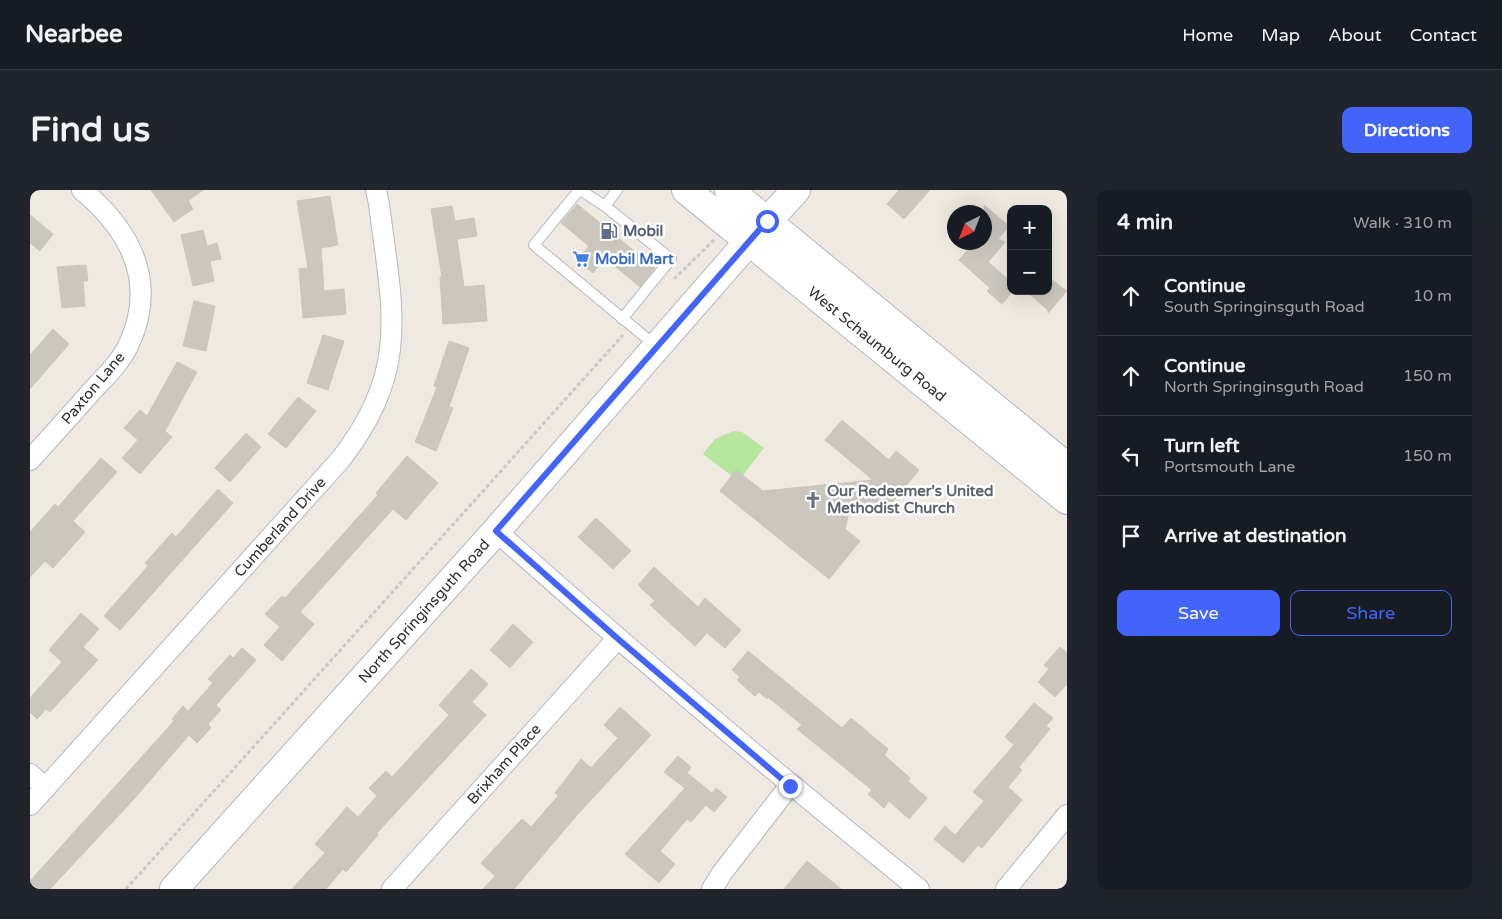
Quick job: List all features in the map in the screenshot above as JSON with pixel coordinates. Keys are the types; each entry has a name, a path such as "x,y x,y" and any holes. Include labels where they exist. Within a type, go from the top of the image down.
{"street":[{"name":"Paxton Lane","path":"30,460 112,369 129,346 140,304 139,278 133,252 118,225 82,190"},
{"name":"Cumberland Drive","path":"30,805 341,459 367,422 386,378 391,350 393,316 380,204 376,190"},
{"name":"West Schaumburg Road","path":"686,190 759,230 1055,470 1067,500"},
{"name":"West Schaumburg Road","path":"729,190 759,230"},
{"name":"North Springinsguth Road","path":"174,889 496,531 796,190"},
{"path":"496,531 617,638 790,786 919,889"},
{"name":"Brixham Place","path":"392,889 617,638"},
{"path":"30,774 46,788"},
{"path":"712,889 722,873 790,786"},
{"path":"1006,889 1067,814"}],"lane":[{"path":"622,319 671,259 605,206 580,190 534,245 630,326 657,346"},
{"path":"605,206 617,190"}],"path":[{"path":"671,282 714,240"},
{"path":"126,889 630,326"}],"green space":[{"path":"733,431 742,432 764,448 743,475 732,476 703,454 715,439"}],"building":[{"path":"151,190 203,190 188,201 193,209 174,222"},
{"path":"899,190 930,190 904,219 887,204"},
{"path":"330,196 338,245 321,248 324,291 344,289 346,314 303,318 299,269 308,268 297,201"},
{"path":"577,204 655,268 640,287 605,258 593,273 577,260 589,246 561,223"},
{"path":"452,206 455,221 474,218 477,236 457,239 464,287 484,285 487,321 443,324 440,277 442,277 431,209"},
{"path":"992,212 1007,224 1007,228 998,239 1005,242 988,262 1007,279 1007,295 1009,295 1002,304 987,291 990,288 959,260 968,250 992,250"},
{"path":"30,215 53,234 40,251 30,243"},
{"path":"203,230 207,246 217,243 221,259 210,261 214,281 193,286 181,235"},
{"path":"86,265 88,281 83,281 85,306 62,308 57,267"},
{"path":"1052,280 1067,291 1048,313 1048,310 1031,295 1052,295"},
{"path":"194,301 215,306 206,351 183,346"},
{"path":"53,329 69,344 30,389 30,355"},
{"path":"323,335 344,341 328,390 307,383"},
{"path":"449,341 469,348 449,407 453,408 436,451 415,442 437,387 434,386"},
{"path":"177,362 197,372 165,431 172,437 140,474 122,458 138,440 124,428 140,410 147,416"},
{"path":"298,397 316,411 286,448 268,434"},
{"name":"Our Redeemer's United Methodist Church","path":"842,420 889,460 896,451 919,470 881,516 872,508 849,512 845,529 860,541 829,579 720,491 736,470 763,491 873,480 825,440"},
{"path":"246,433 261,447 230,482 215,468"},
{"path":"407,456 438,483 406,520 393,509 300,612 314,624 282,661 264,645 280,627 265,614 282,596 285,598 327,552 378,495 376,493"},
{"path":"101,458 117,472 73,521 85,532 53,568 45,561 30,577 30,532 55,504 58,507"},
{"path":"218,489 233,503 120,630 104,616 148,566 145,563 172,533 176,537"},
{"path":"596,518 631,551 613,569 578,537"},
{"path":"654,567 698,607 705,598 741,630 725,648 707,633 695,646 650,605 655,601 638,585"},
{"path":"81,613 99,629 83,647 98,660 50,712 46,709 37,719 30,712 30,698 62,662 49,650"},
{"path":"513,624 533,642 510,668 490,650"},
{"path":"1060,647 1067,653 1067,684 1055,697 1038,682 1049,669 1044,665"},
{"path":"242,648 256,660 216,705 221,710 208,724 211,728 197,743 189,735 134,799 50,889 30,889 30,881 174,721 172,719 183,706 188,711 213,683 208,679 230,655 233,658"},
{"path":"748,651 842,728 851,718 888,749 884,755 910,778 908,781 927,798 909,819 889,801 884,808 868,794 872,790 797,729 802,725 768,697 767,699 759,692 755,696 737,680 740,677 732,670"},
{"path":"471,669 488,684 472,702 486,715 377,833 378,835 346,872 343,869 326,889 292,889 325,853 315,844 347,807 358,817 377,796 369,788 386,771 392,777 449,715 439,705"},
{"path":"1034,703 1053,718 1046,726 1050,729 1019,767 1022,770 1008,787 1022,800 982,848 978,845 963,863 934,839 945,826 955,835 984,801 973,792 1014,745 1005,737"},
{"path":"620,707 651,735 578,814 514,889 483,889 495,876 481,863 522,819 531,827 558,796 555,793 581,759 591,768 618,738 604,725"},
{"path":"678,756 691,767 687,773 712,793 716,788 727,797 714,812 706,805 691,822 687,819 660,851 675,864 659,883 625,854 685,788 664,772"},
{"path":"807,861 841,889 784,889"}],"place":[{"name":"Mobil","path":"609,231"},
{"name":"Mobil Mart","path":"581,259"},
{"name":"Our Redeemer's United Methodist Church","path":"813,500"}],"route":[{"path":"767,221 496,531 617,638 790,786"}]}
